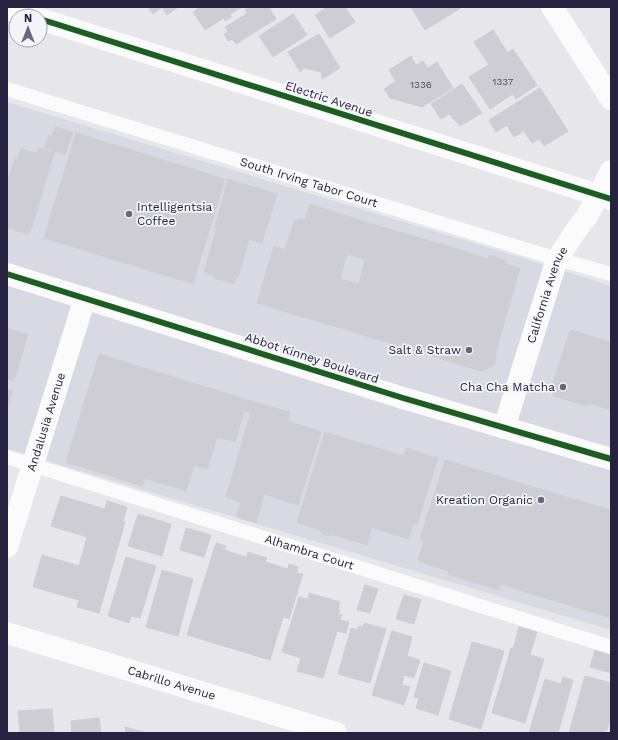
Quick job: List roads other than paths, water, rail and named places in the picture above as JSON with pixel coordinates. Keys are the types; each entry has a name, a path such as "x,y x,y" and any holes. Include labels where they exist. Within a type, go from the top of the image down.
{"street":[{"path":"552,7 611,100"},
{"name":"Electric Avenue","path":"48,22 604,197"},
{"name":"California Avenue","path":"504,428 557,259 587,216 604,197 611,171"},
{"name":"Abbot Kinney Boulevard","path":"7,274 403,398 611,459"},
{"name":"Andalusia Avenue","path":"7,547 85,298"},
{"name":"Cabrillo Avenue","path":"7,633 336,733"}],"lane":[{"name":"South Irving Tabor Court","path":"7,89 557,259 611,274"},
{"name":"Alhambra Court","path":"7,457 611,647"}],"place":[{"name":"Intelligentsia Coffee","path":"129,214"},
{"name":"Salt & Straw","path":"469,350"},
{"name":"Cha Cha Matcha","path":"563,387"},
{"name":"Kreation Organic","path":"541,500"}]}
